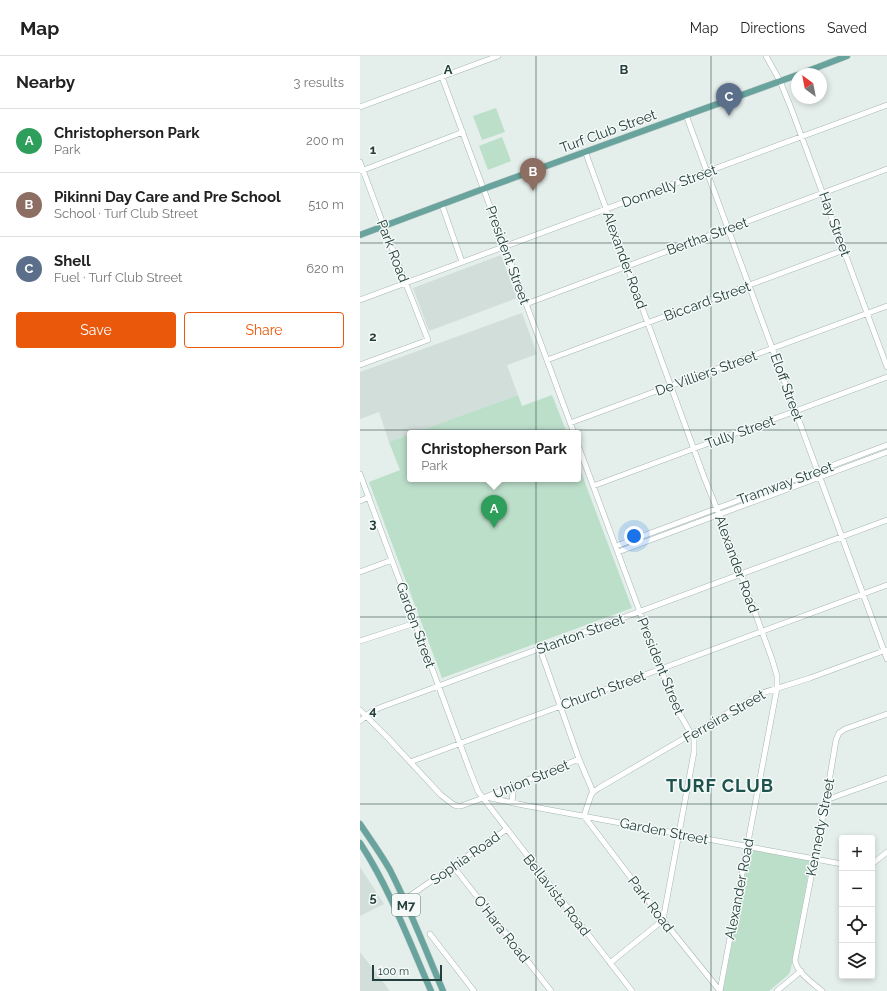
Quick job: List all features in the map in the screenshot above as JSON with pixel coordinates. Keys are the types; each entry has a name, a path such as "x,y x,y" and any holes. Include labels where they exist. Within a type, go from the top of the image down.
{"main road":[{"name":"Turf Club Street","path":"814,68 847,56"},
{"name":"Turf Club Street","path":"360,235 585,151 791,77"},
{"name":"M7","path":"360,824 383,859 404,900 443,991"},
{"name":"M7","path":"360,843 381,878 431,991"}],"street":[{"path":"360,107 498,56"},
{"name":"Hay Street","path":"766,56 780,81 802,137 887,367"},
{"name":"President Street","path":"442,77 573,430"},
{"name":"Donnelly Street","path":"360,300 887,105"},
{"name":"Eloff Street","path":"686,115 817,471 885,650 887,659"},
{"path":"362,171 463,132"},
{"name":"Alexander Road","path":"585,151 776,668 777,688 720,991"},
{"name":"Park Road","path":"360,162 362,171 428,340 360,365"},
{"name":"Bertha Street","path":"526,304 887,169"},
{"path":"442,205 462,262"},
{"name":"Biccard Street","path":"547,360 844,250"},
{"name":"De Villiers Street","path":"570,423 887,306"},
{"name":"Tully Street","path":"593,486 887,377"},
{"name":"Tramway Street","path":"616,546 887,445"},
{"path":"866,452 869,459"},
{"name":"Tramway Street","path":"618,552 887,452"},
{"name":"President Street","path":"581,453 674,704 692,734 695,743 663,920"},
{"name":"Garden Street","path":"360,474 459,743 475,784 484,798 839,864"},
{"path":"360,501 369,497"},
{"name":"Stanton Street","path":"360,721 365,716 379,708 887,520"},
{"path":"666,527 668,533"},
{"path":"360,572 392,560"},
{"name":"Church Street","path":"410,762 887,585"},
{"path":"360,641 415,623"},
{"path":"540,649 579,759 593,792 584,816"},
{"name":"Ferreira Street","path":"593,792 762,693 810,678 885,650"},
{"path":"360,710 410,762"},
{"name":"Kennedy Street","path":"800,972 795,960 836,740 839,733 845,729 887,714"},
{"name":"Union Street","path":"410,762 441,795 454,805 461,806 579,759"},
{"path":"826,800 887,778"},
{"path":"512,803 513,790 524,781"},
{"name":"Bellavista Road","path":"484,798 632,991"},
{"name":"Park Road","path":"584,816 663,920 720,991"},
{"name":"Sophia Road","path":"404,900 507,829"},
{"path":"875,862 887,852"},
{"name":"O'Hara Road","path":"453,866 551,991"},
{"path":"610,963 663,920"},
{"path":"430,934 474,991"},
{"path":"777,991 800,972 822,991"}],"shaded area":[{"path":"501,255 517,298 429,331 413,288"},
{"path":"522,313 537,354 507,365 518,395 423,430 407,430 407,435 389,442 379,412 360,419 360,372"},
{"path":"360,867 384,904 360,916"},
{"path":"360,952 390,991 360,991"}],"green space":[{"path":"496,108 505,132 482,140 473,116"},
{"path":"502,137 511,161 488,170 479,146"},
{"path":"518,395 522,406 552,395 566,430 422,430"},
{"path":"407,435 407,482 581,482 581,472 632,608 442,678 369,482 400,470 389,442"},
{"path":"752,850 809,860 810,865 792,963 788,975 769,991 723,991 749,854"}],"place":[{"name":"Shell","path":"729,116"},
{"name":"Pikinni Day Care and Pre School","path":"533,191"},
{"name":"Christopherson Park","path":"494,528"}],"district":[{"name":"TURF CLUB","path":"720,785"}]}
